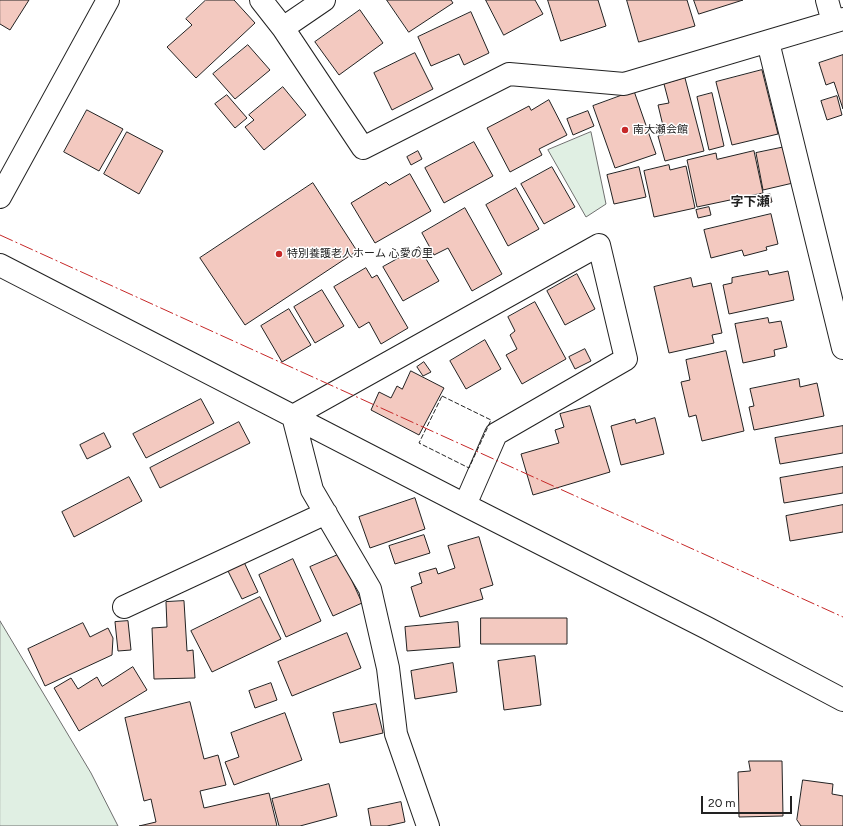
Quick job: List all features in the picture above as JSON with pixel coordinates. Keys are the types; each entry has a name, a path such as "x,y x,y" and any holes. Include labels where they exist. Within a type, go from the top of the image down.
{"street":[{"path":"0,197 108,0"},
{"path":"261,0 283,28 363,148 509,74 624,84 838,21 827,0"},
{"path":"283,28 324,0"},
{"path":"768,42 843,348"},
{"path":"293,416 599,245 626,359 496,434 465,505"},
{"path":"0,265 707,628 843,700"},
{"path":"293,416 312,490 370,589 388,668 396,734 428,826"},
{"path":"124,607 326,513"}],"green space":[{"path":"591,132 606,204 586,217 548,150"},
{"path":"0,621 91,773 118,826 0,826"}],"building":[{"path":"0,0 29,0 10,30 0,24"},
{"path":"206,0 234,0 255,23 196,78 167,47 192,25 186,19"},
{"path":"387,0 451,0 453,3 409,32"},
{"path":"486,0 535,0 543,14 504,35"},
{"path":"548,0 598,0 606,26 561,41"},
{"path":"627,0 687,0 695,26 639,42"},
{"path":"694,0 743,0 699,14"},
{"path":"360,10 383,43 339,75 315,42"},
{"path":"471,12 489,53 464,65 459,54 431,66 418,37"},
{"path":"248,45 270,70 235,99 213,74"},
{"path":"415,53 433,89 392,110 374,73"},
{"path":"843,55 843,109 834,82 826,85 819,63"},
{"path":"762,70 778,134 732,145 716,82"},
{"path":"685,78 704,151 665,161 658,136 665,134 658,105 669,103 664,84"},
{"path":"283,87 306,115 264,150 245,127 254,120 249,115"},
{"name":"南大瀬会館","path":"634,91 656,154 615,168 593,106"},
{"path":"712,93 724,146 709,150 697,97"},
{"path":"227,95 247,118 235,128 215,104"},
{"path":"837,96 842,115 827,120 821,101"},
{"path":"549,100 567,135 539,149 542,155 510,172 487,128 529,106 531,110"},
{"path":"87,110 123,129 99,171 64,152"},
{"path":"588,111 594,126 573,135 567,119"},
{"path":"127,132 163,151 139,194 104,174"},
{"path":"474,142 493,176 444,203 425,168"},
{"path":"785,147 793,183 763,190 756,153"},
{"path":"418,151 422,159 411,165 407,157"},
{"path":"754,151 763,193 697,207 687,160 716,153 717,159"},
{"path":"669,165 670,170 686,166 695,208 654,217 644,171"},
{"path":"552,167 575,207 544,224 521,184"},
{"path":"639,167 646,197 614,204 607,175"},
{"path":"410,174 431,211 375,243 351,203 386,182 389,185"},
{"name":"特別養護老人ホーム 心愛の里","path":"313,183 357,251 245,325 200,258"},
{"path":"516,188 539,229 508,246 486,205"},
{"path":"770,194 772,202 759,205 757,197"},
{"path":"709,207 711,215 698,218 696,210"},
{"path":"465,208 502,274 472,291 448,248 434,255 422,233"},
{"path":"771,214 778,244 766,247 767,250 744,256 742,250 711,258 704,230"},
{"path":"419,247 439,281 403,301 383,267"},
{"path":"366,268 372,278 377,275 408,328 381,344 369,322 359,328 334,287"},
{"path":"768,271 769,275 788,271 794,300 729,314 723,285 732,283 732,278"},
{"path":"577,274 595,309 565,325 547,291"},
{"path":"691,278 693,287 711,283 722,333 712,335 714,343 669,353 654,287"},
{"path":"322,290 344,326 315,343 294,307"},
{"path":"535,302 566,359 522,384 506,355 517,349 510,335 515,331 508,317"},
{"path":"289,309 311,345 282,362 261,326"},
{"path":"768,318 769,323 781,321 787,347 774,350 775,356 743,363 735,324"},
{"path":"485,340 501,369 466,389 450,361"},
{"path":"585,349 591,361 575,369 569,357"},
{"path":"726,351 744,431 702,441 696,415 689,417 681,382 690,380 686,360"},
{"path":"424,362 431,372 423,376 417,367"},
{"path":"411,371 444,388 419,435 371,410 379,392 391,398 397,386 402,389"},
{"path":"799,379 800,387 817,383 824,416 754,430 749,407 754,406 750,389"},
{"path":"201,399 214,423 146,458 133,434"},
{"path":"590,406 610,472 533,495 521,454 559,443 555,430 564,427 560,414"},
{"path":"655,418 664,454 621,465 611,426 635,419 636,423"},
{"path":"239,422 250,443 160,488 150,468"},
{"path":"843,426 843,453 780,464 775,438"},
{"path":"104,433 111,447 87,459 80,445"},
{"path":"843,467 843,493 784,503 780,478"},
{"path":"129,477 142,501 74,537 62,512"},
{"path":"415,498 425,529 370,548 359,517"},
{"path":"843,505 843,532 790,541 786,516"},
{"path":"424,535 430,553 395,564 389,546"},
{"path":"479,537 493,585 480,589 483,599 420,617 411,587 422,583 419,573 436,568 438,574 455,568 448,546"},
{"path":"340,554 362,603 333,616 310,567"},
{"path":"293,559 321,621 286,637 259,575"},
{"path":"244,562 258,592 242,599 227,569"},
{"path":"260,597 281,639 212,672 191,631"},
{"path":"184,601 187,651 193,650 195,678 154,679 152,628 167,627 166,602"},
{"path":"481,618 567,618 567,644 481,644"},
{"path":"128,621 131,650 118,651 115,622"},
{"path":"458,622 460,647 407,651 405,627"},
{"path":"83,623 90,637 108,628 113,638 112,655 45,686 28,649"},
{"path":"347,633 361,668 292,696 278,662"},
{"path":"535,656 541,705 504,710 498,661"},
{"path":"453,663 457,692 415,699 411,671"},
{"path":"133,667 147,690 79,731 54,688 71,678 78,689 97,677 102,686"},
{"path":"271,683 277,700 255,708 249,691"},
{"path":"190,702 204,759 218,755 226,785 200,791 204,808 269,793 277,826 139,826 156,822 151,799 144,801 125,718"},
{"path":"376,704 383,733 340,743 333,713"},
{"path":"285,713 302,760 234,785 225,762 239,757 231,733"},
{"path":"749,761 782,761 783,816 739,817 738,772 750,771"},
{"path":"803,780 833,784 832,794 843,796 843,826 801,826 797,820"},
{"path":"329,784 337,816 300,826 279,826 272,799"},
{"path":"401,802 405,822 387,826 371,826 368,809"}],"fence":[{"path":"442,396 491,420 469,468 419,443 442,396"}],"power":[{"path":"0,235 843,617"}],"place":[{"name":"南大瀬会館","path":"625,130"},
{"name":"特別養護老人ホーム 心愛の里","path":"279,254"}],"district":[{"name":"字下瀬","path":"750,202"}]}
